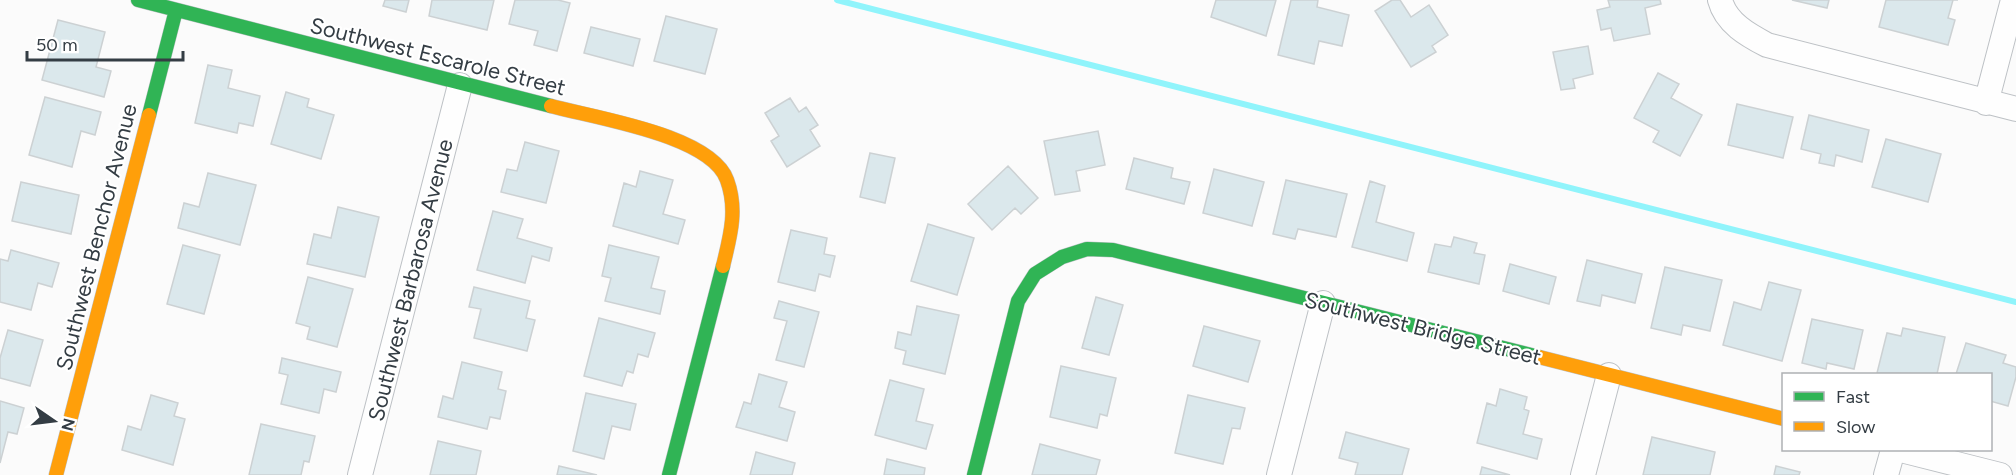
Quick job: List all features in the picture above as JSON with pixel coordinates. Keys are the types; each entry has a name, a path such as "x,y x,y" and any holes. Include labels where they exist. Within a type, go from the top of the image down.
{"street":[{"name":"Southwest Escarole Street","path":"138,0 674,138 705,153 721,166 732,192 733,226 669,475"},
{"path":"1720,0 1730,20 1748,35 1767,45 2016,110"},
{"path":"1986,102 2013,0"},
{"name":"Southwest Benchor Avenue","path":"56,475 176,10"},
{"name":"Southwest Barbarosa Avenue","path":"360,475 460,84"},
{"name":"Southwest Bridge Street","path":"974,475 1018,301 1035,274 1062,257 1087,249 1113,250 1782,418"},
{"path":"1279,475 1323,303"},
{"path":"1583,475 1609,375"},
{"path":"1886,475 1893,451"},
{"path":"1905,451 2000,475"}],"building":[{"path":"385,0 409,0 406,12 383,6"},
{"path":"432,0 494,0 487,30 429,16"},
{"path":"515,0 558,0 570,3 557,51 534,45 538,31 509,24"},
{"path":"1216,0 1276,0 1266,36 1211,17"},
{"path":"1291,0 1318,0 1317,7 1349,15 1342,46 1319,41 1314,64 1278,55"},
{"path":"1392,0 1400,0 1411,17 1429,5 1448,35 1432,46 1436,52 1411,67 1375,11"},
{"path":"1608,0 1660,0 1661,4 1645,8 1650,34 1614,41 1611,28 1601,30 1597,10 1610,7"},
{"path":"1792,0 1829,0 1827,8"},
{"path":"1886,0 1953,0 1948,18 1955,20 1948,45 1879,27"},
{"path":"666,16 717,29 705,74 654,61"},
{"path":"58,20 105,32 96,67 111,71 104,97 42,80"},
{"path":"591,27 640,39 633,66 584,53"},
{"path":"1588,46 1593,74 1573,79 1575,88 1561,90 1553,52"},
{"path":"208,65 232,70 228,88 260,96 253,126 239,123 237,133 195,123"},
{"path":"1658,73 1679,84 1671,98 1702,115 1680,156 1653,142 1659,131 1634,118"},
{"path":"286,92 309,99 307,107 334,115 321,159 271,144"},
{"path":"45,97 101,112 95,135 81,131 72,167 29,155"},
{"path":"790,98 799,112 806,107 818,125 810,130 820,146 787,167 771,141 779,136 765,113"},
{"path":"1737,104 1793,117 1783,158 1728,145"},
{"path":"1809,115 1869,130 1862,162 1836,155 1834,166 1819,163 1821,154 1801,149"},
{"path":"1098,131 1105,165 1076,171 1080,191 1055,195 1044,141"},
{"path":"1886,139 1941,154 1928,202 1872,187"},
{"path":"525,142 559,151 546,203 501,192 507,169 517,171"},
{"path":"870,153 895,158 885,203 860,197"},
{"path":"1134,158 1173,168 1171,178 1190,182 1184,204 1126,189"},
{"path":"1008,166 1038,198 1021,214 1015,208 992,230 968,204"},
{"path":"1214,169 1264,182 1252,226 1203,213"},
{"path":"640,171 673,180 663,214 685,220 678,244 613,226 624,183 636,187"},
{"path":"208,173 256,185 240,245 178,228 184,203 199,207"},
{"path":"1286,180 1347,194 1336,237 1298,229 1295,239 1273,234"},
{"path":"1370,181 1385,186 1376,222 1414,233 1407,261 1352,247"},
{"path":"21,182 79,195 71,234 12,221"},
{"path":"338,207 379,217 365,277 307,264 314,234 331,238"},
{"path":"493,211 523,219 517,238 552,248 549,261 532,256 525,283 477,270"},
{"path":"928,224 974,238 957,295 911,281"},
{"path":"791,230 827,238 824,254 835,256 830,277 819,274 815,291 778,282"},
{"path":"1454,237 1477,243 1474,253 1485,255 1479,284 1428,272 1435,244 1451,247"},
{"path":"183,245 220,255 204,314 167,304"},
{"path":"609,245 659,257 651,288 665,291 660,314 605,301 611,278 602,276"},
{"path":"11,250 59,263 52,287 38,283 31,310 0,302 0,259 8,261"},
{"path":"1587,260 1642,274 1635,303 1602,295 1600,306 1577,301"},
{"path":"1510,264 1556,277 1549,304 1503,291"},
{"path":"1665,267 1722,280 1710,331 1683,325 1681,335 1651,328"},
{"path":"308,277 353,289 337,347 307,339 310,327 296,323"},
{"path":"1769,282 1801,290 1782,361 1723,345 1734,302 1761,310"},
{"path":"474,287 530,301 526,318 535,320 527,351 474,338 481,309 469,307"},
{"path":"1096,297 1123,305 1109,355 1082,348"},
{"path":"779,301 819,312 804,367 776,360 787,321 774,318"},
{"path":"917,306 959,315 945,374 903,364 906,351 895,348 898,332 911,335"},
{"path":"599,318 655,333 648,357 638,354 633,373 627,371 622,386 584,376"},
{"path":"1812,319 1863,330 1854,369 1827,363 1826,369 1802,363"},
{"path":"1204,326 1260,341 1248,382 1193,366"},
{"path":"1903,328 1945,337 1937,373 1877,373 1887,333 1901,336"},
{"path":"8,330 43,340 30,386 0,378 0,358"},
{"path":"1966,343 2006,355 2003,363 2016,367 2016,377 2008,406 1992,402 1992,373 1956,373"},
{"path":"282,358 341,372 336,392 324,389 319,413 281,404 288,375 279,373"},
{"path":"462,362 502,372 498,389 506,391 500,419 490,417 487,429 438,417 443,396 453,399"},
{"path":"1061,366 1116,378 1107,416 1100,414 1097,428 1050,417"},
{"path":"759,374 787,382 779,407 795,412 787,441 736,427 744,402 751,404"},
{"path":"890,380 924,389 916,421 933,425 926,449 875,435"},
{"path":"1500,389 1527,397 1524,409 1529,411 1523,434 1542,439 1537,459 1477,443 1487,403 1496,406"},
{"path":"586,393 636,404 630,430 612,426 604,459 573,451"},
{"path":"151,395 178,403 174,416 185,419 173,465 122,450 128,426 141,430"},
{"path":"1188,395 1245,408 1240,429 1232,428 1223,464 1175,453"},
{"path":"0,401 24,408 17,434 8,432 0,463"},
{"path":"261,424 315,436 309,462 304,461 301,475 249,475"},
{"path":"1346,432 1409,449 1402,475 1355,475 1358,463 1339,458"},
{"path":"1652,437 1715,452 1710,475 1643,475"},
{"path":"438,441 481,451 476,475 430,475"},
{"path":"1040,444 1100,460 1096,475 1032,475"},
{"path":"756,452 795,463 792,475 750,475"},
{"path":"887,459 925,468 924,475 884,475"},
{"path":"559,466 597,475 557,475"},
{"path":"1776,466 1800,472 1799,475 1774,475"},
{"path":"1482,467 1510,475 1480,475"}],"waterway":[{"path":"837,0 2016,302"}],"traffic: fast":[{"path":"138,0 551,106"},
{"path":"149,115 176,10"},
{"path":"974,475 1018,301 1035,274 1062,257 1087,249 1113,250 1539,357"},
{"path":"669,475 723,266"}],"traffic: slow":[{"path":"551,106 622,123 676,140 699,151 717,164 727,180 732,202 732,223 723,266"},
{"path":"56,475 149,115"},
{"path":"1539,357 1782,418"}]}
